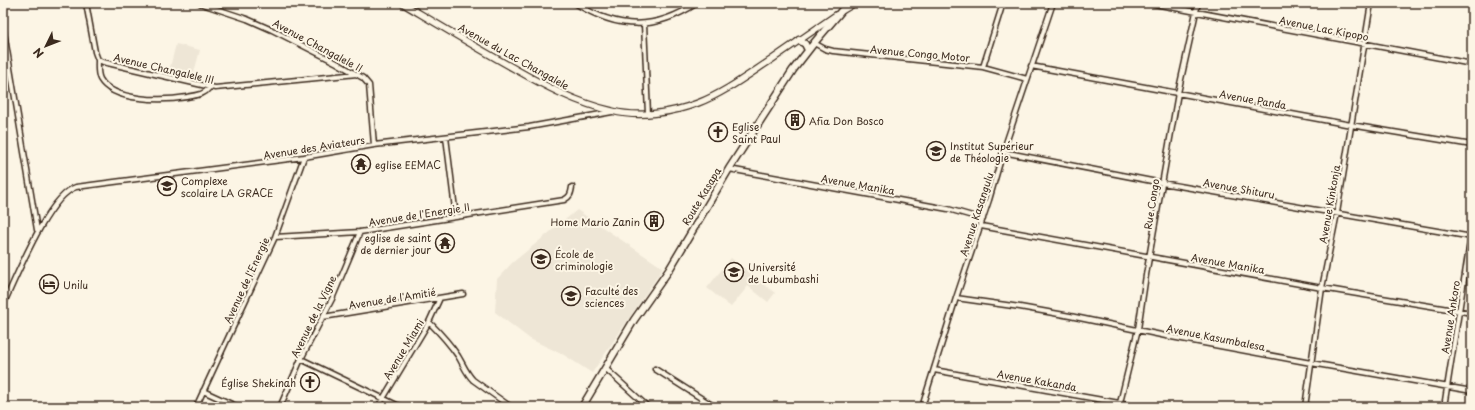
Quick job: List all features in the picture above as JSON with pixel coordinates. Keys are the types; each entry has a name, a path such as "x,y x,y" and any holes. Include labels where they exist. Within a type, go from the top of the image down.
{"main road":[{"name":"Route Kasapa","path":"582,407 634,320 669,270 729,169 793,70 848,3"},
{"path":"799,40 805,44 808,50"}],"street":[{"name":"Avenue Changalele III","path":"86,3 95,52 98,60 209,88 250,86 357,74"},
{"name":"Avenue Changalele II","path":"199,3 247,19 272,30 310,48 367,81 369,85 374,145"},
{"name":"Avenue du Lac Changalele","path":"402,3 551,88 586,103 612,111 648,114 667,112 683,108 711,97 746,77 855,3"},
{"path":"575,3 592,13 607,19 644,24 668,18 685,11 697,3"},
{"name":"Avenue Congo Motor","path":"814,43 833,51 867,56 947,62 983,67 1003,3"},
{"name":"Avenue Kasangulu","path":"922,407 956,298 981,226 1003,152 1053,3"},
{"name":"Avenue Lac Kipopo","path":"1149,3 1472,64"},
{"name":"Rue Congo","path":"1119,405 1138,329 1178,93 1198,3"},
{"name":"Avenue Kinkonja","path":"1305,407 1322,288 1337,213 1371,3"},
{"path":"644,24 648,114"},
{"path":"3,26 37,231"},
{"path":"98,60 98,75 106,86 112,90 142,99 179,99 201,94 206,92 209,88"},
{"name":"Avenue Panda","path":"1031,66 1472,146"},
{"path":"983,67 1027,79"},
{"name":"Avenue des Aviateurs","path":"3,305 37,231 63,196 69,190 76,187 304,157 374,145 529,127 612,111"},
{"path":"446,137 456,217"},
{"name":"Avenue Shituru","path":"1003,152 1471,237"},
{"name":"Avenue de l'Energie","path":"196,407 275,237 304,157"},
{"name":"Avenue Manika","path":"729,169 948,209 983,219"},
{"name":"Avenue de l'Energie II","path":"275,237 360,232 564,200 570,194 572,187"},
{"name":"Avenue Manika","path":"981,226 1322,288 1472,313"},
{"name":"Avenue Ankoro","path":"1444,407 1472,229"},
{"name":"Avenue de la Vigne","path":"280,407 301,359 323,317 360,232"},
{"name":"Avenue de l'Amitié","path":"323,317 463,294"},
{"name":"Avenue Miami","path":"378,407 429,322 440,298"},
{"name":"Avenue Kasumbalesa","path":"956,298 1020,307 1311,363 1447,388 1472,391"},
{"path":"429,322 459,357 468,375 511,407"},
{"path":"301,359 401,407"},
{"path":"605,368 648,407"},
{"path":"655,369 715,407"},
{"name":"Avenue Kakanda","path":"934,370 1136,407"},
{"path":"204,391 238,407"}],"shaded area":[{"path":"176,44 200,50 192,80 168,75"},
{"name":"Faculté des sciences","path":"577,210 663,268 592,373 564,355 530,339 495,312 497,279 512,263"},
{"name":"Université de Lubumbashi","path":"731,258 775,293 768,302 748,286 731,307 707,288"}],"place":[{"name":"Afia Don Bosco","path":"795,120"},
{"name":"Eglise Saint Paul","path":"718,132"},
{"name":"Institut Supérieur de Théologie","path":"936,151"},
{"name":"eglise EEMAC","path":"361,164"},
{"name":"Complexe scolaire LA GRACE","path":"167,186"},
{"name":"Home Mario Zanin","path":"654,221"},
{"name":"eglise de saint de dernier jour","path":"445,243"},
{"name":"École de criminologie","path":"541,259"},
{"name":"Université de Lubumbashi","path":"734,272"},
{"name":"Unilu","path":"49,284"},
{"name":"Faculté des sciences","path":"571,296"},
{"name":"Église Shekinah","path":"310,382"}]}
